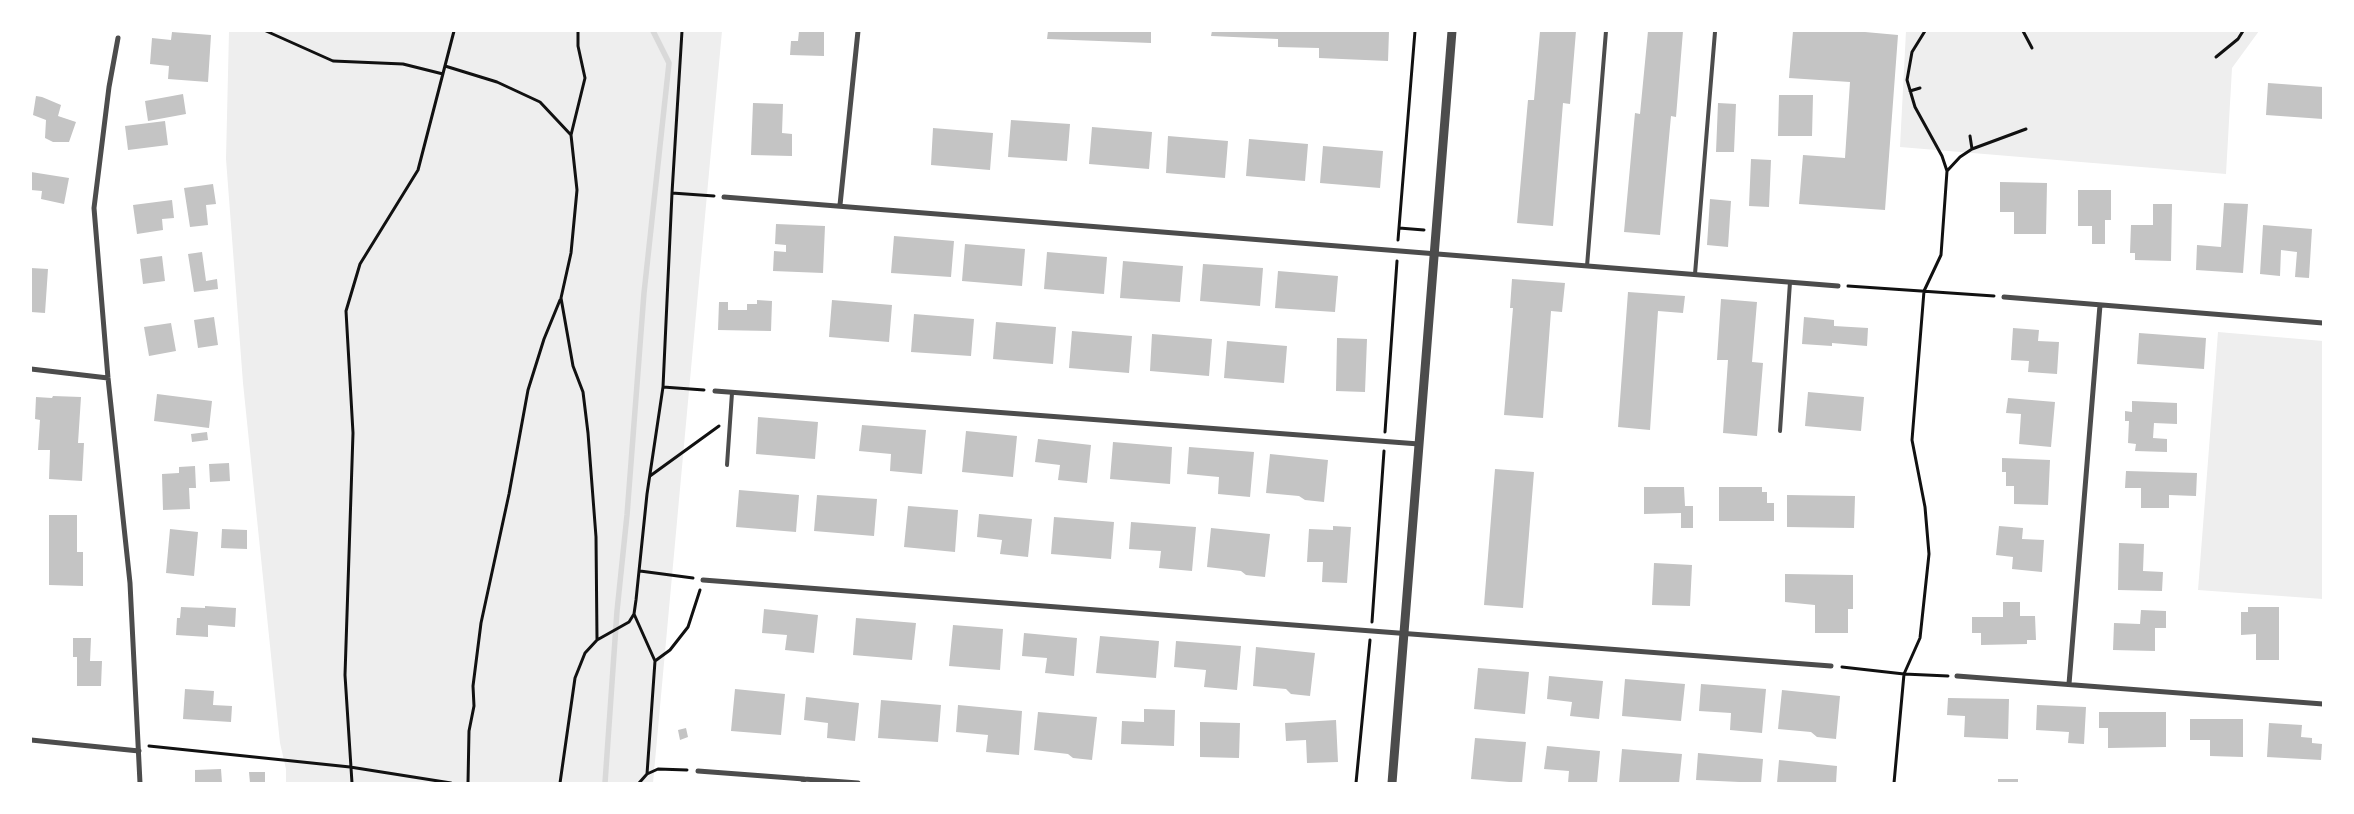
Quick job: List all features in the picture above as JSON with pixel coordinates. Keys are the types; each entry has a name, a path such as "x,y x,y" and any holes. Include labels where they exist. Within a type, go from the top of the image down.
{"street":[{"path":"840,205 858,31"},
{"path":"1392,783 1452,31"},
{"path":"118,38 94,208 108,378 130,583 140,783"},
{"path":"724,197 1838,286"},
{"path":"2004,297 2323,323"},
{"path":"2069,684 2100,305"},
{"path":"31,369 108,378"},
{"path":"715,391 1419,444"},
{"path":"703,580 1831,666"},
{"path":"1957,676 2323,704"},
{"path":"31,740 139,751"},
{"path":"698,771 804,781 858,783"}],"lane":[{"path":"1587,266 1606,31"},
{"path":"1695,274 1716,32"},
{"path":"1780,431 1790,282"},
{"path":"727,465 732,392"}],"path":[{"path":"266,31 333,61 403,64 443,74"},
{"path":"352,783 344,675 353,432 346,311 360,264 418,170 454,31"},
{"path":"468,783 469,730 474,706 473,686 481,623 509,494 528,390 544,339 561,298 571,253 577,190 571,135 585,78 578,46 578,31"},
{"path":"647,774 655,661 634,614 650,476 663,387 682,31"},
{"path":"1356,783 1371,632 1397,251 1416,31"},
{"path":"1894,783 1904,674 1920,638 1929,554 1925,507 1912,440 1924,291 1941,254 1946,171 1942,156 1915,107 1907,80 1912,52 1925,31"},
{"path":"2023,31 2032,48"},
{"path":"2216,57 2238,39 2243,31"},
{"path":"445,66 497,82 540,102 571,135"},
{"path":"1910,91 1920,88"},
{"path":"1946,171 1960,157 1972,149 2026,129"},
{"path":"1970,136 1972,149"},
{"path":"672,193 724,197"},
{"path":"1838,286 2004,297"},
{"path":"561,298 573,366 583,392 592,471 596,537 597,640"},
{"path":"663,387 715,391"},
{"path":"650,476 730,419"},
{"path":"640,570 703,580 688,626 670,650 655,661"},
{"path":"560,783 574,678 585,653 597,640 608,632 624,626 634,614"},
{"path":"1831,666 1904,674 1957,676"},
{"path":"139,744 350,767 451,783"},
{"path":"638,783 647,774 658,769 698,771"}],"shaded area":[{"path":"229,31 722,31 653,783 286,783 286,769 280,743 243,383 226,159"},
{"path":"1906,31 2259,31 2232,68 2226,174 1900,147"},
{"path":"2218,332 2323,341 2323,599 2198,590"}],"building":[{"path":"799,31 824,31 824,56 790,55 791,41 798,41"},
{"path":"1048,31 1151,31 1151,43 1047,39"},
{"path":"1212,31 1389,31 1388,61 1319,58 1319,48 1278,47 1278,39 1211,36"},
{"path":"1540,31 1576,31 1570,104 1563,103 1553,226 1517,223 1528,100 1534,100"},
{"path":"1648,31 1683,31 1676,117 1671,116 1660,235 1624,232 1635,113 1640,114"},
{"path":"1793,31 1854,31 1898,35 1885,210 1799,204 1803,155 1845,158 1850,82 1789,78"},
{"path":"172,32 211,35 208,82 168,79 169,66 150,64 152,38 171,40"},
{"path":"2268,83 2323,87 2323,119 2266,115"},
{"path":"183,94 186,114 148,121 145,101"},
{"path":"1779,95 1813,95 1812,136 1778,136"},
{"path":"36,96 61,105 58,116 76,122 69,142 53,142 45,138 46,120 33,115"},
{"path":"753,103 783,104 782,133 792,134 792,156 751,155"},
{"path":"1718,103 1736,104 1734,152 1716,152"},
{"path":"1011,120 1070,124 1067,161 1008,157"},
{"path":"165,121 168,145 128,150 125,126"},
{"path":"1092,127 1152,132 1149,169 1089,164"},
{"path":"933,128 993,133 990,170 931,165"},
{"path":"1168,136 1228,141 1225,178 1166,173"},
{"path":"1249,139 1308,144 1305,181 1246,176"},
{"path":"1323,146 1383,151 1380,188 1320,183"},
{"path":"1751,159 1771,160 1769,207 1749,206"},
{"path":"31,172 69,178 64,204 41,199 42,191 31,190"},
{"path":"2000,182 2047,183 2046,234 2014,234 2014,212 2000,212"},
{"path":"213,184 216,204 206,205 208,225 190,227 184,188"},
{"path":"2078,190 2111,190 2111,220 2105,220 2105,244 2092,244 2092,226 2078,226"},
{"path":"1710,199 1731,201 1728,247 1707,245"},
{"path":"172,200 174,218 162,219 163,230 137,234 133,205"},
{"path":"2224,203 2248,204 2243,273 2196,270 2197,245 2221,247"},
{"path":"2153,204 2172,204 2171,261 2135,260 2135,253 2130,253 2131,225 2153,225"},
{"path":"776,224 825,226 823,273 773,271 774,251 786,252 786,245 775,244"},
{"path":"2263,225 2312,229 2309,278 2295,277 2297,252 2281,250 2280,276 2260,274"},
{"path":"894,236 954,241 951,277 891,273"},
{"path":"965,244 1025,249 1022,286 962,281"},
{"path":"202,252 206,281 217,279 218,289 194,292 188,254"},
{"path":"1047,252 1107,257 1104,294 1044,289"},
{"path":"162,256 165,281 143,284 140,259"},
{"path":"1123,261 1183,266 1180,302 1120,298"},
{"path":"1203,264 1263,268 1260,306 1200,301"},
{"path":"31,268 48,269 45,313 31,312"},
{"path":"1278,271 1338,276 1335,312 1275,308"},
{"path":"1512,279 1565,283 1562,312 1551,311 1543,418 1504,415 1513,308 1510,308"},
{"path":"1628,292 1685,296 1683,313 1658,311 1650,430 1618,427"},
{"path":"1721,299 1757,302 1752,362 1763,363 1757,436 1723,433 1728,360 1717,360"},
{"path":"757,300 772,301 771,331 718,330 719,302 728,302 728,310 747,310 747,304 757,304"},
{"path":"832,300 892,305 889,342 829,337"},
{"path":"914,314 974,319 971,356 911,352"},
{"path":"214,317 218,345 198,348 194,320"},
{"path":"1804,317 1834,320 1834,326 1868,328 1867,346 1832,343 1832,346 1802,344"},
{"path":"996,322 1056,327 1053,364 993,359"},
{"path":"171,323 176,351 149,356 144,327"},
{"path":"2013,328 2039,330 2038,341 2059,342 2057,374 2028,372 2029,361 2011,360"},
{"path":"1072,331 1132,336 1129,373 1069,368"},
{"path":"2139,333 2206,338 2204,369 2137,364"},
{"path":"1152,334 1212,339 1209,376 1150,371"},
{"path":"1337,338 1367,339 1365,392 1336,391"},
{"path":"1227,341 1287,346 1284,383 1224,378"},
{"path":"1808,392 1864,397 1861,431 1805,426"},
{"path":"157,394 212,401 209,428 154,421"},
{"path":"53,396 81,397 78,443 84,443 82,481 49,479 50,450 38,450 40,420 35,419 36,397 52,398"},
{"path":"2008,398 2055,402 2051,447 2019,444 2021,414 2006,413"},
{"path":"2132,401 2177,403 2177,424 2154,423 2153,438 2167,439 2167,452 2135,451 2136,444 2128,443 2129,421 2125,421 2125,411 2132,412"},
{"path":"758,417 818,422 815,459 756,454"},
{"path":"862,425 926,430 922,474 890,471 891,454 859,451"},
{"path":"966,431 1017,436 1013,477 962,472"},
{"path":"207,432 208,440 192,442 191,434"},
{"path":"1038,439 1091,445 1087,483 1058,480 1060,465 1035,462"},
{"path":"1113,442 1172,447 1170,484 1110,479"},
{"path":"1189,447 1254,452 1250,497 1218,494 1219,477 1187,474"},
{"path":"1270,454 1328,460 1324,502 1305,500 1299,496 1266,493"},
{"path":"2002,458 2050,460 2048,505 2014,504 2014,486 2006,486 2006,472 2002,472"},
{"path":"229,463 230,481 210,482 209,464"},
{"path":"195,466 196,488 189,488 190,509 163,510 162,474 179,473 179,467"},
{"path":"1495,469 1534,472 1523,608 1484,605"},
{"path":"2126,471 2197,473 2196,496 2169,495 2169,508 2141,508 2141,488 2125,488"},
{"path":"1644,487 1684,487 1685,506 1693,506 1693,528 1681,528 1681,513 1644,514"},
{"path":"1719,487 1762,487 1762,492 1767,492 1767,503 1774,503 1774,521 1719,521"},
{"path":"739,490 799,495 796,532 736,527"},
{"path":"817,495 877,499 874,536 814,531"},
{"path":"1787,495 1855,496 1854,528 1787,527"},
{"path":"908,506 958,510 955,552 904,547"},
{"path":"979,514 1032,519 1028,557 1000,554 1002,540 977,537"},
{"path":"49,515 77,515 77,552 83,552 83,586 49,585"},
{"path":"1054,517 1114,522 1111,559 1051,554"},
{"path":"1131,522 1196,527 1192,571 1159,568 1161,551 1129,549"},
{"path":"1333,526 1351,527 1347,583 1322,582 1323,562 1307,562 1309,529 1333,530"},
{"path":"1999,526 2023,528 2022,539 2044,540 2042,572 2012,569 2013,557 1996,555"},
{"path":"1211,528 1270,534 1265,577 1246,575 1241,571 1207,567"},
{"path":"170,529 198,532 194,576 166,573"},
{"path":"222,529 247,530 247,549 221,548"},
{"path":"2119,543 2144,544 2143,571 2163,572 2162,591 2118,590"},
{"path":"1654,563 1692,565 1690,606 1652,605"},
{"path":"1785,574 1853,575 1853,609 1848,609 1848,633 1815,633 1815,605 1785,602"},
{"path":"2003,602 2020,602 2020,616 2035,616 2036,640 2027,640 2027,644 1981,645 1981,633 1972,633 1972,617 2003,617"},
{"path":"205,606 236,608 235,627 208,625 208,637 176,635 177,618 180,618 181,607 205,608"},
{"path":"2248,607 2279,607 2279,660 2256,660 2256,634 2241,635 2241,612 2248,612"},
{"path":"764,609 818,615 814,653 785,650 787,635 762,633"},
{"path":"2141,610 2166,611 2166,628 2155,628 2155,651 2113,650 2114,623 2140,624"},
{"path":"856,618 916,623 912,660 853,655"},
{"path":"953,625 1003,629 1000,670 949,666"},
{"path":"1024,633 1077,638 1074,676 1045,673 1047,658 1022,656"},
{"path":"1100,636 1159,641 1156,678 1096,673"},
{"path":"73,638 91,638 90,661 102,661 101,686 77,686 77,657 73,657"},
{"path":"1176,641 1241,646 1237,690 1204,687 1206,670 1174,667"},
{"path":"1256,647 1315,653 1310,696 1291,694 1286,689 1253,686"},
{"path":"1478,668 1529,672 1525,714 1474,709"},
{"path":"1549,676 1603,681 1599,719 1570,716 1572,702 1547,699"},
{"path":"1625,679 1685,684 1681,721 1622,716"},
{"path":"1701,684 1766,689 1762,733 1730,730 1731,713 1699,711"},
{"path":"185,689 214,691 213,705 232,706 231,722 183,719"},
{"path":"735,689 785,694 781,735 731,731"},
{"path":"1782,690 1840,696 1836,739 1817,737 1811,732 1778,729"},
{"path":"806,697 859,703 855,741 827,738 828,723 804,720"},
{"path":"1948,698 2009,699 2008,739 1964,737 1965,716 1947,715"},
{"path":"881,700 941,705 938,742 878,738"},
{"path":"958,705 1022,711 1019,755 986,752 988,735 956,732"},
{"path":"2037,705 2086,707 2084,744 2068,743 2069,732 2036,730"},
{"path":"1144,709 1175,710 1174,746 1121,744 1122,721 1144,722"},
{"path":"1038,712 1097,717 1092,760 1073,758 1068,754 1034,750"},
{"path":"2099,712 2166,712 2166,747 2108,748 2108,728 2099,728"},
{"path":"2190,719 2243,719 2243,757 2210,756 2210,740 2190,740"},
{"path":"1336,720 1338,762 1307,763 1306,740 1286,741 1285,723"},
{"path":"1200,722 1240,723 1239,758 1200,757"},
{"path":"2269,723 2302,725 2301,737 2312,738 2312,743 2322,744 2321,760 2267,757"},
{"path":"686,728 688,737 680,740 678,730"},
{"path":"1475,738 1526,742 1522,783 1471,779"},
{"path":"1547,746 1600,751 1597,783 1568,783 1569,771 1544,769"},
{"path":"1622,749 1682,754 1679,783 1619,783"},
{"path":"1698,753 1763,759 1761,783 1696,780"},
{"path":"1779,760 1837,766 1836,783 1777,783"},
{"path":"221,769 222,783 195,783 195,770"},
{"path":"249,772 265,772 265,783 250,783"},
{"path":"1998,779 2018,779 2018,783 1998,783"}],"waterway":[{"path":"605,783 617,611 627,515 644,293 669,63 653,31"}]}
